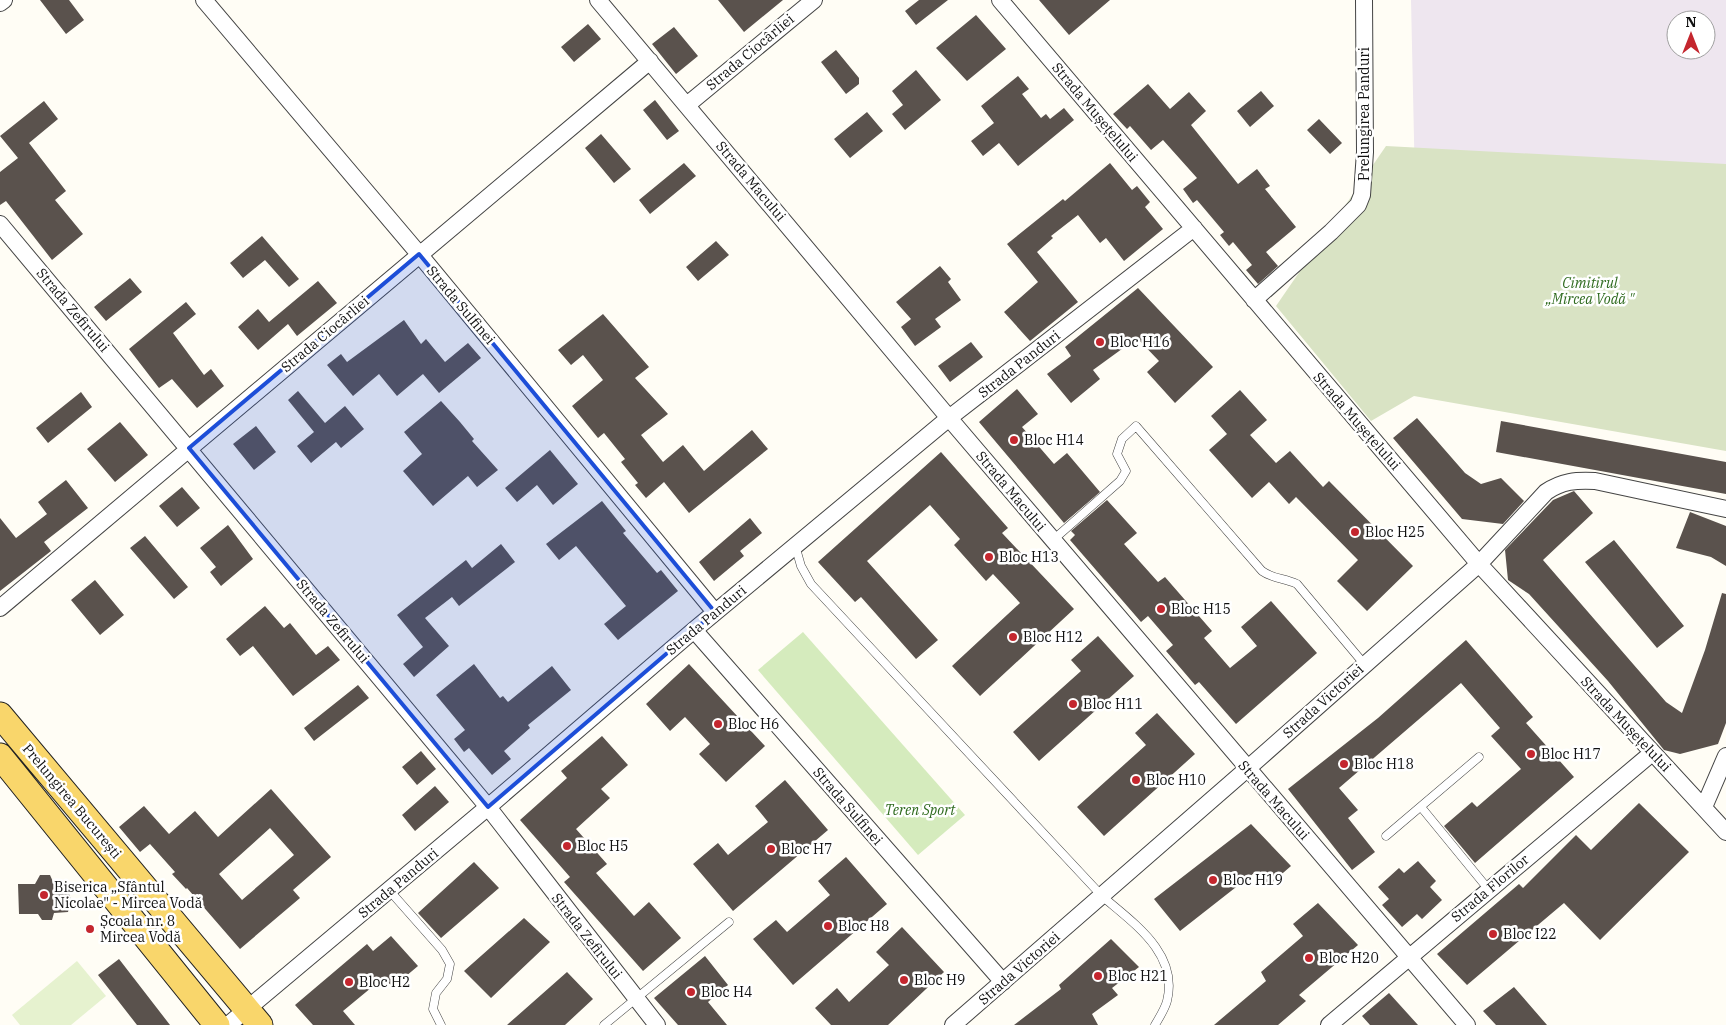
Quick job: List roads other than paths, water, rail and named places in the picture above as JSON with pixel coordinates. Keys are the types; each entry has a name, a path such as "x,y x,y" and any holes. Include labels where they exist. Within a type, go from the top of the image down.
{"main road":[{"name":"Prelungirea București","path":"0,715 245,1020"},
{"name":"Prelungirea București","path":"0,756 216,1025"}],"street":[{"path":"0,3 4,0"},
{"name":"Strada Sulfinei","path":"204,0 419,254 715,612"},
{"name":"Strada Macului","path":"598,0 1052,540 1467,1025"},
{"name":"Strada Ciocârliei","path":"687,104 814,0"},
{"name":"Strada Mușețelului","path":"1000,0 1479,564 1726,832"},
{"name":"Prelungirea Panduri","path":"1254,300 1331,232 1358,205 1362,195 1365,152 1364,0"},
{"name":"Strada Ciocârliei","path":"0,608 650,60"},
{"name":"Strada Zefirului","path":"0,224 190,448 488,807 657,1025"},
{"name":"Strada Panduri","path":"245,1020 389,890 795,545 949,418 1194,228"},
{"name":"Strada Victoriei","path":"953,1025 1479,564 1546,492 1559,483 1577,480 1595,481 1726,509"},
{"name":"Strada Sulfinei","path":"694,630 1003,982"},
{"name":"Strada Florilor","path":"1334,1024 1409,956 1652,753"},
{"path":"1704,807 1726,756"}],"lane":[{"path":"1052,540 1120,482 1126,471 1117,454 1122,439 1136,426 1262,571 1272,578 1285,578 1297,584 1365,665"},
{"path":"795,545 800,566 811,584 1102,896 1152,940 1164,960 1168,980 1167,1001 1155,1025"},
{"path":"1386,836 1479,757"},
{"path":"1421,807 1489,890"},
{"path":"389,890 442,950 450,964 448,979 436,993 433,1009 441,1025"},
{"path":"604,1025 728,922"}],"place":[{"name":"Bloc H16","path":"1100,342"},
{"name":"Bloc H14","path":"1014,440"},
{"name":"Bloc H25","path":"1355,532"},
{"name":"Bloc H13","path":"989,557"},
{"name":"Bloc H15","path":"1161,609"},
{"name":"Bloc H12","path":"1013,637"},
{"name":"Bloc H11","path":"1073,704"},
{"name":"Bloc H6","path":"718,724"},
{"name":"Bloc H17","path":"1531,754"},
{"name":"Bloc H18","path":"1344,764"},
{"name":"Bloc H10","path":"1136,780"},
{"name":"Bloc H5","path":"567,846"},
{"name":"Bloc H7","path":"771,849"},
{"name":"Bloc H19","path":"1213,880"},
{"name":"Biserica „Sfântul Nicolae\" - Mircea Vodă","path":"44,895"},
{"name":"Bloc H8","path":"828,926"},
{"name":"Școala nr. 8 Mircea Vodă","path":"90,929"},
{"name":"Bloc I22","path":"1493,934"},
{"name":"Bloc H20","path":"1309,958"},
{"name":"Bloc H21","path":"1098,976"},
{"name":"Bloc H9","path":"904,980"},
{"name":"Bloc H2","path":"349,982"},
{"name":"Bloc H4","path":"691,992"}],"park label":[{"name":"Cimitirul „Mircea Vodă \"","path":"1590,292"},
{"name":"Teren Sport","path":"920,810"}]}
